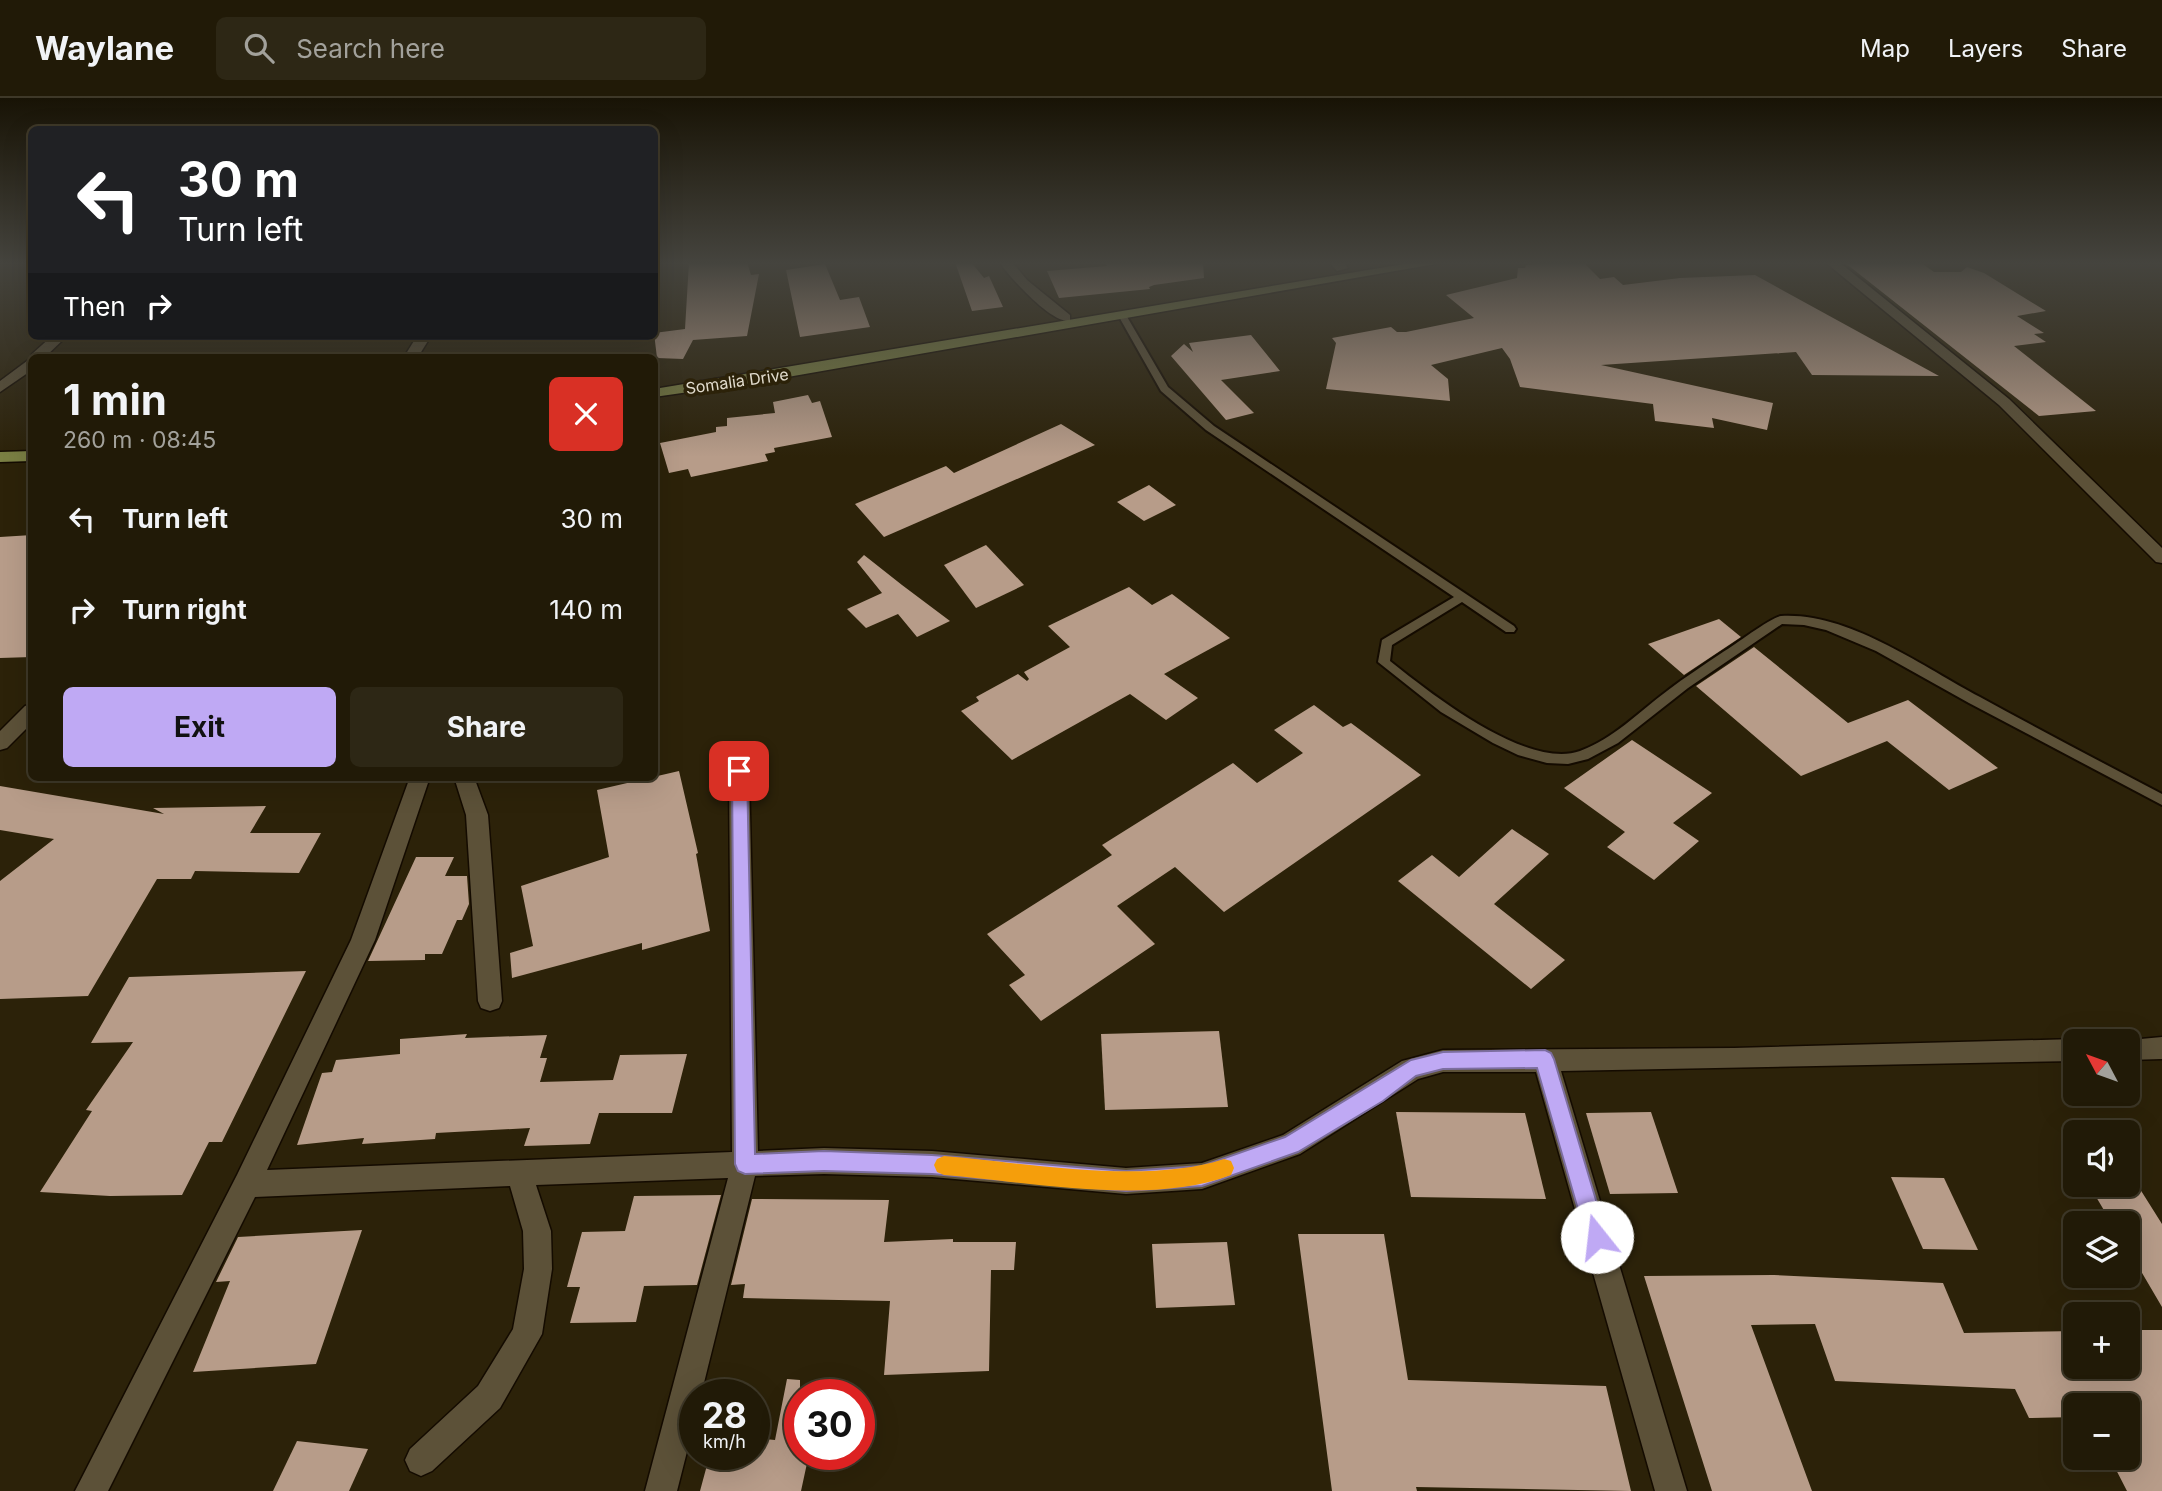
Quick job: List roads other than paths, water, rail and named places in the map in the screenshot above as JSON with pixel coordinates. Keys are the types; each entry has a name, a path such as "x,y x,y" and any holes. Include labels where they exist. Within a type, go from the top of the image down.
{"main road":[{"name":"Somalia Drive","path":"658,381 1007,327"},
{"name":"Somalia Drive","path":"658,392 760,378 1058,327"},
{"path":"0,447 28,447"},
{"path":"0,457 28,456"}],"street":[{"path":"1911,327 2004,402 2162,558"},
{"path":"40,354 56,340"},
{"path":"0,388 28,365"},
{"path":"0,743 28,715"},
{"path":"661,1491 745,1164 739,771"},
{"path":"91,1491 247,1184 363,940 419,781"},
{"path":"465,781 477,815 489,1001"},
{"path":"247,1184 824,1161 932,1164 1126,1181 1202,1176 1291,1145 1376,1094 1411,1069 1443,1061 1734,1059 2063,1050"},
{"path":"2140,1050 2160,1052"},
{"path":"1545,1059 1671,1491"},
{"path":"422,1460 489,1397 527,1334 538,1269 537,1231 519,1173"}],"lane":[{"path":"1128,327 1164,389 1210,428 1510,629"},
{"path":"1462,597 1386,643 1384,662 1424,694 1506,745 1530,756 1566,760 1590,754 1681,686 1780,620 1797,619 1819,623 1872,645 2162,800"}]}
